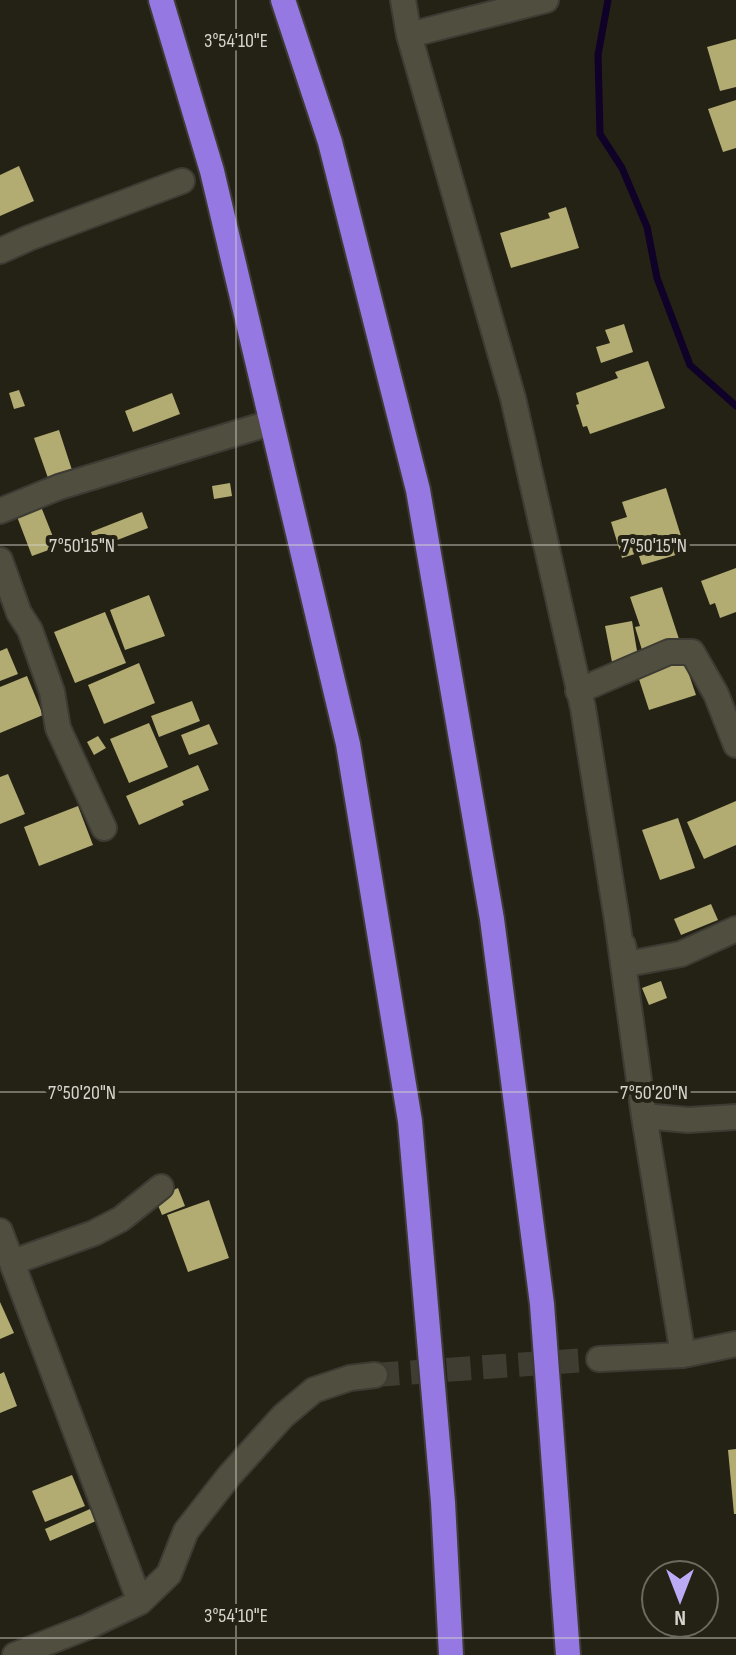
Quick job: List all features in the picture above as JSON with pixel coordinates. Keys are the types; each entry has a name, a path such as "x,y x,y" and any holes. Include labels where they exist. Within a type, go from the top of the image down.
{"highway":[{"path":"161,0 212,171 348,744 410,1121 443,1502 451,1655"},
{"path":"283,0 330,142 418,490 487,888 542,1304 568,1655"}],"street":[{"path":"403,0 409,35 513,398 583,708 683,1355"},
{"path":"409,35 546,0"},
{"path":"0,251 182,181"},
{"path":"0,511 59,487 270,423"},
{"path":"0,560 52,692 58,728 104,828"},
{"path":"578,691 669,652 692,652 716,694 736,745"},
{"path":"617,920 627,964 681,954 736,929"},
{"path":"644,1116 688,1120 736,1117"},
{"path":"13,1262 94,1233 121,1219 161,1187"},
{"path":"0,1231 140,1602"},
{"path":"599,1359 683,1355 736,1344"},
{"path":"15,1655 140,1602 169,1574 186,1531 194,1520 283,1416 314,1390 350,1378 375,1375"}],"building":[{"path":"736,39 736,87 720,91 707,47"},
{"path":"736,100 736,148 723,152 708,109"},
{"path":"19,166 34,201 0,216 0,175"},
{"path":"566,207 579,248 511,268 500,233 550,218 548,213"},
{"path":"624,324 633,352 601,363 596,347 610,343 605,330"},
{"path":"648,361 665,408 590,434 587,426 583,427 576,405 579,404 576,393 618,378 615,372"},
{"path":"19,390 25,406 14,409 9,393"},
{"path":"172,393 180,414 133,432 125,411"},
{"path":"59,430 72,470 48,478 34,438"},
{"path":"230,483 232,496 214,499 212,486"},
{"path":"666,488 686,552 642,565 638,553 622,558 611,522 627,517 622,502"},
{"path":"40,504 57,547 32,556 16,514"},
{"path":"142,512 148,528 97,548 91,532"},
{"path":"736,568 736,612 720,618 715,603 710,605 701,581"},
{"path":"662,587 679,639 642,650 635,627 640,626 630,597"},
{"path":"149,595 165,636 125,650 110,610"},
{"path":"105,612 126,663 75,683 54,632"},
{"path":"632,621 638,657 612,662 605,626"},
{"path":"7,648 18,674 0,681 0,651"},
{"path":"683,657 696,695 649,710 637,673"},
{"path":"139,663 155,703 104,724 88,685"},
{"path":"27,676 43,715 0,733 0,687"},
{"path":"192,701 200,721 159,737 151,716"},
{"path":"149,723 168,767 129,783 110,739"},
{"path":"209,724 218,744 189,755 181,735"},
{"path":"98,736 106,748 94,755 87,742"},
{"path":"198,765 209,790 139,825 126,796"},
{"path":"8,774 25,814 0,824 0,777"},
{"path":"736,801 736,845 704,859 687,822"},
{"path":"78,806 93,845 39,866 24,827"},
{"path":"678,818 695,868 660,880 642,830"},
{"path":"711,904 718,920 681,935 674,919"},
{"path":"661,981 667,998 649,1005 642,988"},
{"path":"178,1188 185,1206 162,1215 155,1198"},
{"path":"209,1200 229,1258 188,1272 167,1215"},
{"path":"0,1302 14,1333 0,1339"},
{"path":"4,1372 17,1406 0,1413 0,1374"},
{"path":"736,1449 736,1514 734,1514 728,1450"},
{"path":"72,1475 85,1506 45,1522 32,1491"},
{"path":"90,1509 96,1521 50,1541 45,1529"}],"waterway":[{"path":"608,0 598,55 600,134 622,168 647,227 657,278 690,365 736,406"}],"tunnel":[{"path":"375,1375 599,1359"}]}
